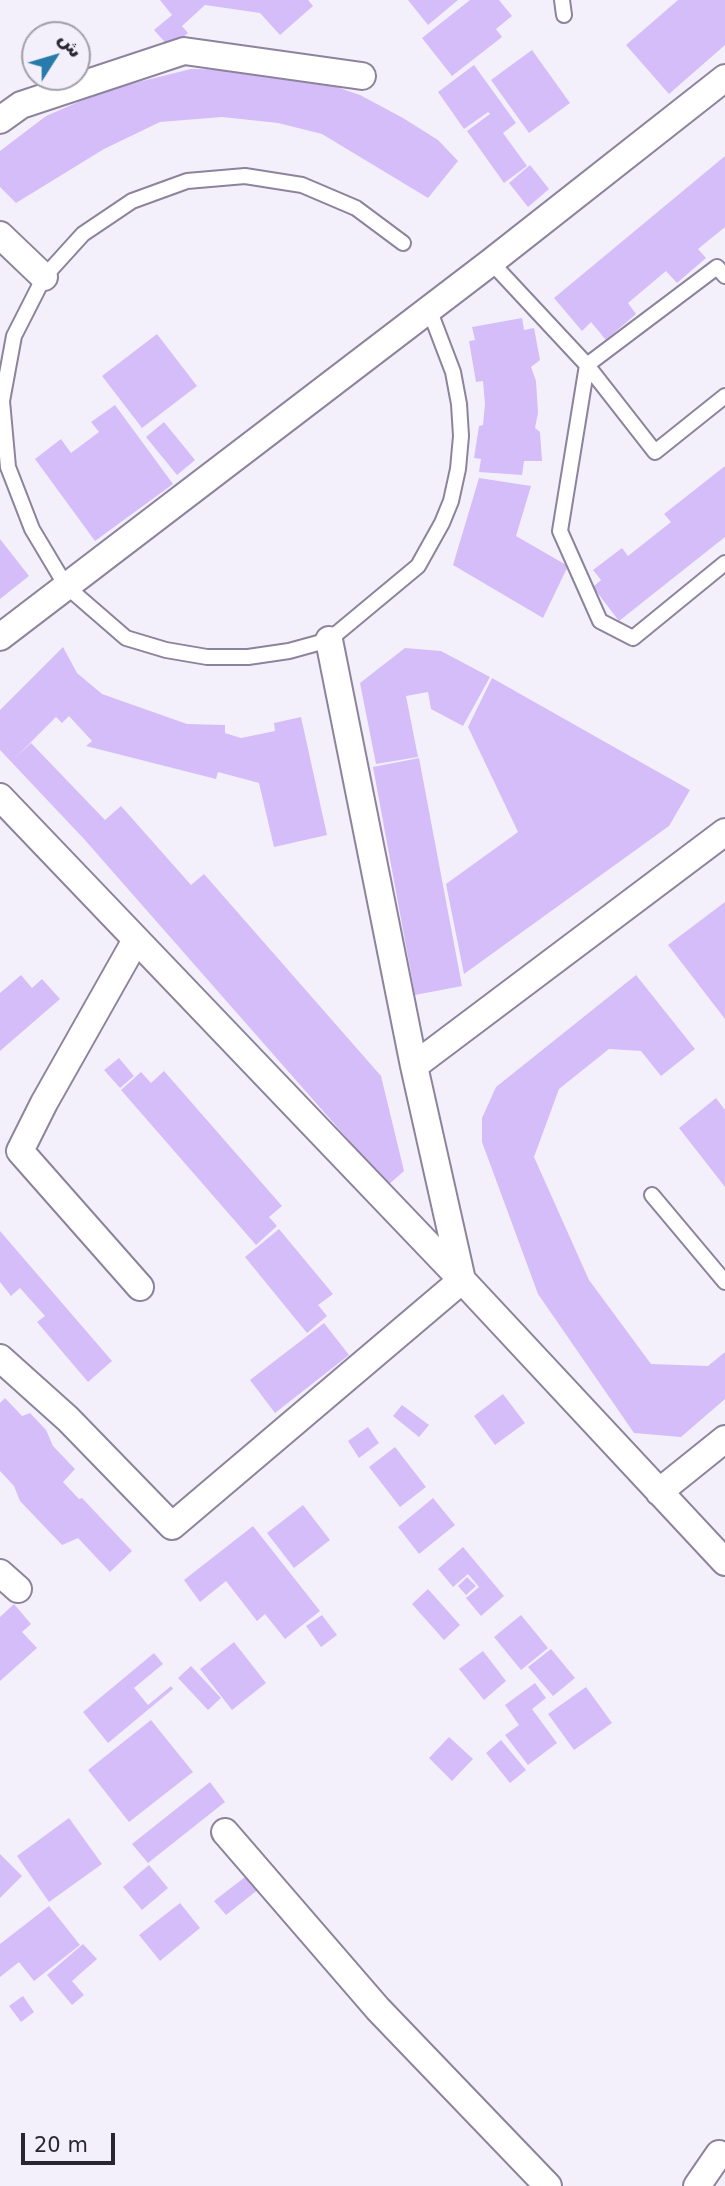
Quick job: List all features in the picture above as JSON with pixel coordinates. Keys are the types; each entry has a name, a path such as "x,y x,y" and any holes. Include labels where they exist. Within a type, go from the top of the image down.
{"street":[{"path":"0,120 21,105 184,51 362,76"},
{"path":"0,637 491,262 725,78"},
{"path":"0,235 44,277"},
{"path":"329,640 414,1066 462,1280"},
{"path":"0,797 462,1280 725,1562"},
{"path":"414,1066 725,832"},
{"path":"136,940 44,1103 20,1152 140,1287"},
{"path":"0,1358 68,1419 172,1526 462,1280"},
{"path":"659,1492 725,1439"},
{"path":"225,1832 378,2009 548,2186"},
{"path":"697,2186 719,2154"}],"lane":[{"path":"403,243 356,208 302,185 245,176 187,181 132,201 83,233 44,277 14,336 2,401 8,467 32,529 66,586 126,638 166,650 207,657 248,657 289,651 329,640 418,566 442,523 451,500 459,458 460,404 453,372 429,309"},
{"path":"491,262 587,365 655,452 725,396"},
{"path":"725,276 717,267 587,365 560,531 600,621 633,638 725,563"},
{"path":"652,1195 725,1282"}],"building":[{"path":"160,0 308,0 313,6 280,35 260,13 205,5 182,26 188,33 170,48 154,30 172,15"},
{"path":"408,0 458,0 428,25"},
{"path":"470,0 499,0 512,16 496,29 502,37 452,76 422,38"},
{"path":"678,0 725,0 725,45 669,94 626,45"},
{"path":"532,50 570,103 529,133 491,80"},
{"path":"474,65 516,123 503,133 527,166 504,183 467,131 490,114 488,112 464,129 438,92"},
{"path":"191,69 240,70 322,82 360,95 438,140 458,161 428,198 322,134 278,123 222,117 160,122 104,149 16,203 0,187 0,151 46,116 106,90"},
{"path":"725,156 725,227 698,249 706,258 677,283 666,271 628,303 636,314 606,340 591,322 582,331 554,298"},
{"path":"530,165 549,189 528,207 509,183"},
{"path":"522,318 524,330 534,328 540,360 531,367 536,381 538,413 535,428 540,432 542,461 524,461 522,475 479,472 481,459 474,458 479,426 483,425 485,404 483,381 476,382 469,341 475,340 472,327"},
{"path":"157,334 197,386 142,428 102,376"},
{"path":"115,405 173,484 95,541 35,459 61,439 71,453 99,432 91,422"},
{"path":"164,422 195,460 177,475 146,437"},
{"path":"725,466 725,537 619,621 593,587 601,580 593,570 622,548 628,556 671,522 664,514"},
{"path":"479,478 531,486 516,536 568,566 543,618 453,565"},
{"path":"0,539 29,576 0,599"},
{"path":"63,647 77,673 102,694 187,724 225,725 225,733 241,738 275,731 274,723 301,717 327,835 274,847 259,783 218,772 216,779 86,746 92,741 69,716 62,723 56,717 15,758 31,743 105,820 121,806 191,885 204,874 381,1076 404,1171 388,1185 84,839 0,750 0,710"},
{"path":"405,648 441,651 490,677 463,726 431,709 428,692 406,696 418,757 376,764 360,683"},
{"path":"492,678 690,790 669,826 464,974 446,884 518,832 468,727"},
{"path":"419,758 462,986 415,995 373,767"},
{"path":"725,902 725,1019 668,945"},
{"path":"21,975 32,988 42,979 60,999 0,1051 0,993"},
{"path":"636,975 695,1049 661,1076 641,1051 609,1049 559,1089 534,1157 589,1280 651,1364 708,1366 725,1352 725,1399 681,1437 634,1433 538,1294 482,1142 482,1118 496,1087"},
{"path":"119,1058 134,1076 120,1088 104,1070"},
{"path":"164,1071 282,1206 269,1217 277,1226 256,1245 121,1090 141,1072 151,1083"},
{"path":"716,1098 725,1110 725,1187 679,1128"},
{"path":"279,1229 333,1294 318,1305 327,1316 307,1333 245,1257"},
{"path":"0,1231 112,1361 88,1382 37,1322 45,1316 20,1288 11,1296 0,1282"},
{"path":"324,1323 349,1355 275,1413 250,1380"},
{"path":"503,1394 525,1423 495,1445 474,1416"},
{"path":"5,1398 22,1416 30,1413 46,1430 53,1446 75,1469 63,1482 79,1499 82,1498 132,1551 110,1572 78,1538 62,1545 20,1501 14,1486 0,1471 0,1403"},
{"path":"402,1405 429,1425 419,1437 393,1416"},
{"path":"368,1427 379,1443 359,1458 348,1441"},
{"path":"395,1447 426,1487 400,1507 369,1467"},
{"path":"433,1498 455,1525 419,1554 398,1527"},
{"path":"303,1505 330,1540 294,1568 267,1533"},
{"path":"253,1526 320,1611 285,1639 265,1614 257,1621 226,1581 200,1602 184,1580"},
{"path":"463,1547 504,1596 481,1616 466,1598 479,1587 468,1574 453,1587 438,1569"},
{"path":"467,1577 476,1586 466,1595 458,1586"},
{"path":"428,1589 460,1625 444,1640 412,1604"},
{"path":"14,1604 31,1624 22,1632 37,1648 0,1681 0,1617"},
{"path":"322,1615 337,1635 321,1647 306,1626"},
{"path":"521,1615 548,1648 521,1670 494,1637"},
{"path":"234,1642 266,1683 232,1710 200,1669"},
{"path":"551,1649 575,1678 553,1696 528,1667"},
{"path":"483,1651 506,1681 484,1700 459,1669"},
{"path":"154,1653 163,1664 134,1688 148,1705 171,1686 173,1689 108,1743 83,1712"},
{"path":"191,1666 221,1698 208,1710 178,1678"},
{"path":"535,1683 546,1698 532,1709 557,1743 528,1765 505,1735 519,1725 505,1705"},
{"path":"586,1687 612,1723 574,1750 548,1714"},
{"path":"151,1720 193,1772 129,1822 88,1770"},
{"path":"449,1737 473,1759 452,1781 429,1758"},
{"path":"501,1740 526,1770 510,1783 486,1753"},
{"path":"210,1782 225,1802 148,1863 132,1844"},
{"path":"69,1818 102,1864 49,1902 17,1856"},
{"path":"0,1854 22,1876 0,1898"},
{"path":"263,1863 274,1877 226,1915 214,1901"},
{"path":"149,1865 168,1888 142,1910 123,1887"},
{"path":"180,1903 200,1928 160,1961 139,1935"},
{"path":"49,1906 80,1945 34,1981 19,1962 0,1977 0,1944"},
{"path":"83,1944 97,1959 72,1981 84,1995 72,2005 47,1975"},
{"path":"23,1996 34,2012 21,2022 9,2006"}]}
